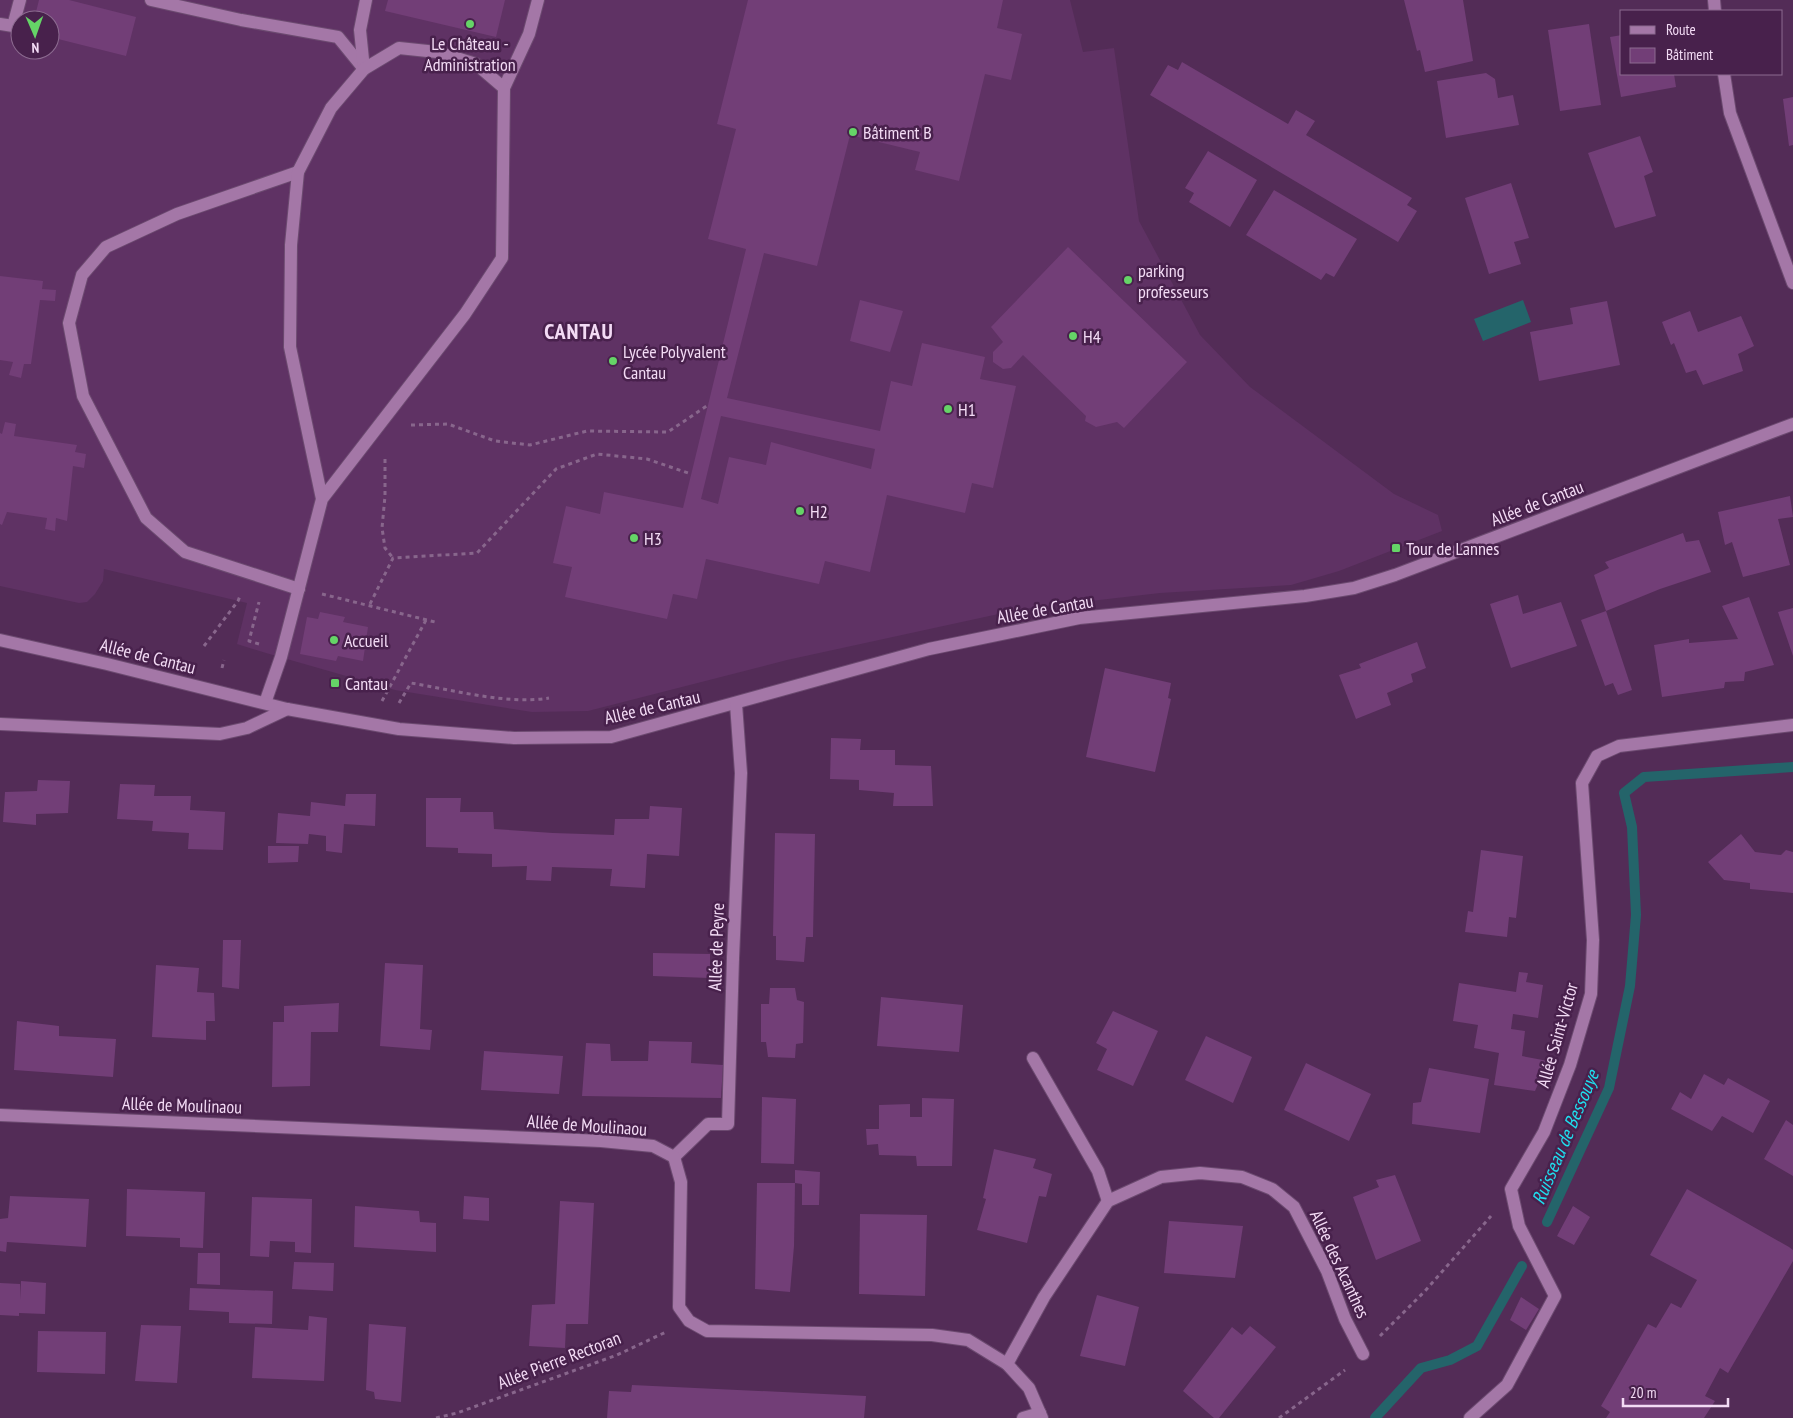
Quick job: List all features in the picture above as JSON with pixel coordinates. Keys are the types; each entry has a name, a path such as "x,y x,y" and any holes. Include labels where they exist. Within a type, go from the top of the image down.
{"street":[{"path":"0,24 13,26 20,0"},
{"path":"151,0 241,20 338,37 364,69"},
{"path":"364,69 360,30 366,0"},
{"path":"265,703 281,657 322,500 465,314 502,258 504,88 529,34 538,0"},
{"path":"322,500 290,347 291,245 298,172 331,108 364,69 399,48 437,52 476,64 504,88"},
{"path":"1724,75 1730,113 1793,283"},
{"path":"298,172 178,214 106,247 82,275 69,323 83,396 146,518 185,552 299,589"},
{"name":"Allée de Cantau","path":"0,640 107,664 287,709 399,728 514,738 611,737 736,704 929,649 1079,618 1247,603 1354,588 1395,575 1793,424"},
{"name":"Allée de Peyre","path":"674,1158 708,1124 728,1124 741,773 736,704"},
{"path":"0,724 220,734 247,728 287,709"},
{"name":"Allée Saint-Victor","path":"1510,1189 1544,1132 1570,1065 1591,994 1593,940 1582,783 1597,756 1619,746 1793,725"},
{"path":"1007,1364 1044,1297 1108,1201 1098,1170 1033,1058"},
{"name":"Allée de Moulinaou","path":"0,1115 601,1141 653,1146 674,1158"},
{"path":"674,1158 681,1182 679,1307 689,1321 707,1331 932,1335 968,1340 1007,1364 1029,1388 1041,1416 1023,1418"},
{"name":"Allée des Acanthes","path":"1108,1201 1161,1177 1200,1173 1242,1177 1272,1189 1294,1207 1327,1270 1346,1319 1363,1354"},
{"path":"1470,1418 1507,1385 1555,1296 1519,1226 1510,1189"}],"path":[{"path":"393,558 385,548 382,528 385,496 385,450 380,426 448,424 496,440 530,445 587,431 668,432 708,405"},
{"path":"393,558 477,553 556,469 597,454 647,459 691,474"},
{"path":"370,604 393,558"},
{"path":"299,589 370,604 435,622"},
{"path":"204,646 238,601"},
{"path":"382,701 426,620"},
{"path":"399,703 411,683 505,699 531,701 549,698"},
{"path":"1425,1291 1486,1223 1510,1189"},
{"name":"Allée Pierre Rectoran","path":"436,1418 457,1413 617,1355 689,1321"}],"shaded area":[{"name":"Lycée Polyvalent Cantau","path":"0,0 1070,0 1083,52 1114,48 1139,221 1200,335 1250,387 1394,494 1438,515 1442,531 1339,571 1291,585 1160,593 1021,609 787,660 588,711 532,712 395,690 266,653 237,644 247,603 104,569 103,581 95,594 87,602 79,603 0,586"},
{"path":"1523,300 1531,322 1483,341 1474,319"}],"building":[{"path":"39,0 69,0 136,17 126,56 60,40 60,10 36,10"},
{"name":"Le Château - Administration","path":"388,0 505,0 496,37 385,11"},
{"path":"748,0 1003,0 997,28 1022,34 1011,80 985,74 959,181 915,170 920,152 850,135 817,266 764,253 727,398 880,431 891,381 912,386 922,343 985,357 980,379 1016,386 993,488 972,483 965,513 887,495 870,572 825,561 819,584 706,559 697,599 673,594 667,619 565,597 572,567 553,563 566,506 600,514 604,492 683,508 746,249 708,239 736,129 717,124","holes":["721,416 875,449 871,469 771,442 766,465 729,457 718,504 701,499"]},
{"path":"1404,0 1463,0 1473,61 1425,72 1420,50 1417,51"},
{"path":"1589,24 1601,105 1560,111 1548,30"},
{"path":"1620,35 1620,75 1674,75 1676,87 1621,97 1610,37"},
{"path":"1182,62 1288,124 1296,110 1315,121 1306,135 1412,198 1407,205 1417,211 1398,242 1150,95 1168,65 1178,70"},
{"path":"1486,73 1495,79 1498,98 1513,95 1519,125 1446,138 1437,81"},
{"path":"1793,97 1793,145 1789,146 1783,99"},
{"path":"1640,136 1653,172 1644,176 1656,216 1615,228 1588,153"},
{"path":"1208,151 1257,180 1230,227 1189,202 1194,193 1185,188"},
{"path":"1511,183 1529,238 1514,242 1521,264 1489,274 1465,198"},
{"path":"1274,190 1357,239 1334,277 1326,273 1321,280 1246,235"},
{"name":"H4","path":"1068,247 1187,362 1124,428 1117,422 1096,427 1085,421 1086,416 1023,355 1011,368 1003,369 993,362 993,352 1003,342 991,327"},
{"path":"0,276 43,281 42,289 56,290 55,301 40,300 31,364 24,364 21,378 9,375 13,362 0,360"},
{"path":"860,300 903,311 890,352 850,341"},
{"path":"1607,301 1620,365 1539,381 1530,332 1573,324 1570,308"},
{"path":"1690,311 1698,332 1741,316 1754,346 1738,354 1743,371 1703,385 1696,370 1686,373 1674,343 1671,345 1662,322"},
{"path":"5,422 16,424 14,436 77,445 75,452 86,454 84,468 73,466 67,521 56,518 55,531 45,529 47,518 7,512 2,525 0,524 0,433 2,434"},
{"path":"1790,496 1793,517 1778,519 1790,565 1743,577 1732,542 1725,545 1718,512"},
{"path":"1683,533 1686,542 1699,540 1711,572 1660,589 1606,611 1594,575 1609,568 1605,562"},
{"path":"1518,595 1523,614 1561,602 1577,646 1511,668 1490,604"},
{"path":"1749,597 1774,665 1745,672 1744,681 1725,682 1724,688 1662,697 1654,645 1689,639 1689,643 1738,639 1722,606"},
{"path":"1793,608 1793,656 1778,612"},
{"path":"1606,611 1632,690 1618,695 1613,683 1605,686 1581,620"},
{"name":"Accueil","path":"320,612 345,617 343,622 368,627 363,661 338,656 336,661 300,654 307,617 318,619"},
{"path":"1417,642 1426,668 1411,674 1413,682 1387,693 1391,705 1356,719 1339,675 1361,668 1359,664"},
{"path":"1105,668 1171,683 1168,698 1171,699 1155,772 1086,757"},
{"path":"831,738 861,739 860,750 895,750 895,765 931,766 933,806 893,806 894,793 859,790 859,780 830,779"},
{"path":"38,780 70,781 68,813 36,814 36,825 3,822 5,792 37,791"},
{"path":"120,784 155,785 154,796 191,796 190,810 225,812 223,850 188,849 189,833 152,831 153,821 117,819"},
{"path":"346,794 376,794 375,826 344,824 342,853 326,851 326,836 309,834 308,844 276,843 278,813 310,816 311,802 345,806"},
{"path":"426,798 461,798 460,812 493,812 494,829 553,833 614,835 615,819 649,819 650,806 682,808 679,856 647,854 645,888 610,886 612,869 552,867 551,881 526,880 527,866 492,867 492,854 458,853 458,848 426,847"},
{"path":"775,833 815,834 813,937 806,937 804,962 776,960 776,936 773,936"},
{"path":"1741,834 1755,852 1781,855 1786,850 1793,852 1793,893 1750,889 1750,883 1724,880 1708,862"},
{"path":"268,846 299,846 298,862 268,863"},
{"path":"1481,850 1523,856 1516,918 1509,917 1507,937 1465,932 1468,911 1473,912"},
{"path":"223,940 241,940 239,989 222,987"},
{"path":"653,953 710,954 710,978 653,976"},
{"path":"385,963 423,965 420,1029 432,1030 430,1050 380,1046"},
{"path":"156,965 199,968 197,992 214,993 215,1021 206,1021 206,1040 152,1037"},
{"path":"1519,972 1528,973 1526,982 1543,985 1538,1018 1513,1014 1511,1029 1525,1031 1522,1056 1548,1061 1535,1091 1494,1085 1499,1053 1474,1048 1478,1025 1453,1021 1459,983 1516,992"},
{"path":"770,988 795,988 797,1000 804,1002 803,1043 796,1044 795,1058 768,1057 766,1042 761,1042 761,1004 769,1004"},
{"path":"881,997 963,1005 959,1052 877,1046"},
{"path":"339,1003 338,1032 311,1032 310,1086 272,1087 273,1022 284,1022 284,1006"},
{"path":"1113,1011 1158,1031 1133,1086 1097,1070 1107,1049 1096,1043"},
{"path":"17,1021 59,1026 59,1036 116,1039 113,1077 14,1070"},
{"path":"1206,1036 1252,1057 1233,1103 1185,1080"},
{"path":"649,1041 692,1042 691,1063 723,1065 721,1098 582,1096 586,1043 610,1044 611,1061 648,1061"},
{"path":"484,1051 563,1056 559,1094 481,1090"},
{"path":"1306,1063 1371,1094 1349,1141 1284,1110"},
{"path":"1429,1068 1489,1079 1480,1133 1412,1124 1413,1103 1421,1102"},
{"path":"1704,1074 1724,1085 1728,1078 1770,1101 1753,1133 1722,1116 1712,1131 1671,1109 1680,1092 1691,1099"},
{"path":"762,1097 796,1099 794,1164 761,1163"},
{"path":"922,1098 954,1099 952,1166 917,1166 916,1156 879,1155 878,1144 867,1145 866,1129 879,1129 879,1105 910,1104 910,1117 922,1117"},
{"path":"1786,1120 1793,1125 1793,1176 1764,1159"},
{"path":"994,1149 1036,1159 1033,1168 1052,1174 1046,1197 1039,1196 1027,1243 977,1230 986,1199 983,1198"},
{"path":"795,1170 820,1172 819,1205 802,1205 802,1184 795,1183"},
{"path":"1395,1175 1421,1241 1376,1260 1353,1197 1379,1187 1376,1180"},
{"path":"757,1183 795,1183 794,1246 790,1292 755,1289"},
{"path":"127,1189 205,1192 203,1248 180,1247 180,1238 126,1236"},
{"path":"1687,1189 1789,1247 1793,1250 1793,1261 1728,1373 1720,1368 1705,1396 1715,1401 1704,1418 1606,1418 1610,1412 1601,1406 1648,1324 1656,1328 1671,1303 1681,1308 1697,1280 1650,1255"},
{"path":"10,1196 89,1199 86,1247 7,1242 6,1252 0,1251 0,1219 8,1218"},
{"path":"464,1196 489,1198 489,1221 463,1219"},
{"path":"252,1197 312,1199 311,1253 295,1252 295,1242 270,1241 269,1257 250,1256"},
{"path":"560,1201 594,1203 588,1324 566,1324 565,1348 529,1346 532,1305 555,1304"},
{"path":"355,1206 419,1211 420,1222 436,1223 436,1252 354,1247"},
{"path":"1573,1206 1590,1217 1574,1245 1557,1236"},
{"path":"860,1214 927,1215 925,1296 859,1294"},
{"path":"1169,1221 1243,1226 1235,1278 1164,1273"},
{"path":"198,1253 220,1253 220,1285 197,1284"},
{"path":"294,1262 334,1263 333,1291 292,1289"},
{"path":"21,1281 46,1283 45,1314 19,1313 19,1316 0,1315 0,1283 20,1284 20,1300"},
{"path":"190,1288 273,1291 272,1324 229,1323 229,1312 189,1310"},
{"path":"1097,1295 1139,1307 1125,1366 1080,1356"},
{"path":"1521,1297 1539,1309 1526,1330 1510,1320"},
{"path":"309,1316 327,1318 324,1381 252,1378 255,1327 308,1330"},
{"path":"369,1324 406,1327 401,1402 375,1399 374,1392 366,1390"},
{"path":"141,1325 181,1326 177,1383 135,1381"},
{"path":"1250,1326 1276,1347 1219,1418 1214,1418 1183,1391 1232,1327 1242,1335"},
{"path":"38,1331 106,1332 105,1374 37,1372"},
{"path":"632,1385 866,1396 864,1418 607,1418 609,1391 631,1392"}],"waterway":[{"name":"Ruisseau de Bessouye","path":"1547,1222 1609,1088 1630,986 1636,915 1632,827 1624,793 1644,777 1793,767"},
{"name":"Ruisseau de Bessouye","path":"1375,1418 1421,1368 1450,1360 1477,1346 1522,1266"}],"place":[{"name":"Le Château - Administration","path":"470,24"},
{"name":"Bâtiment B","path":"853,132"},
{"name":"parking professeurs","path":"1128,280"},
{"name":"H4","path":"1073,336"},
{"name":"Lycée Polyvalent Cantau","path":"613,361"},
{"name":"H1","path":"948,409"},
{"name":"H2","path":"800,511"},
{"name":"H3","path":"634,538"},
{"name":"Tour de Lannes","path":"1396,548"},
{"name":"Accueil","path":"334,640"},
{"name":"Cantau","path":"335,683"}],"district":[{"name":"CANTAU","path":"579,331"}]}
